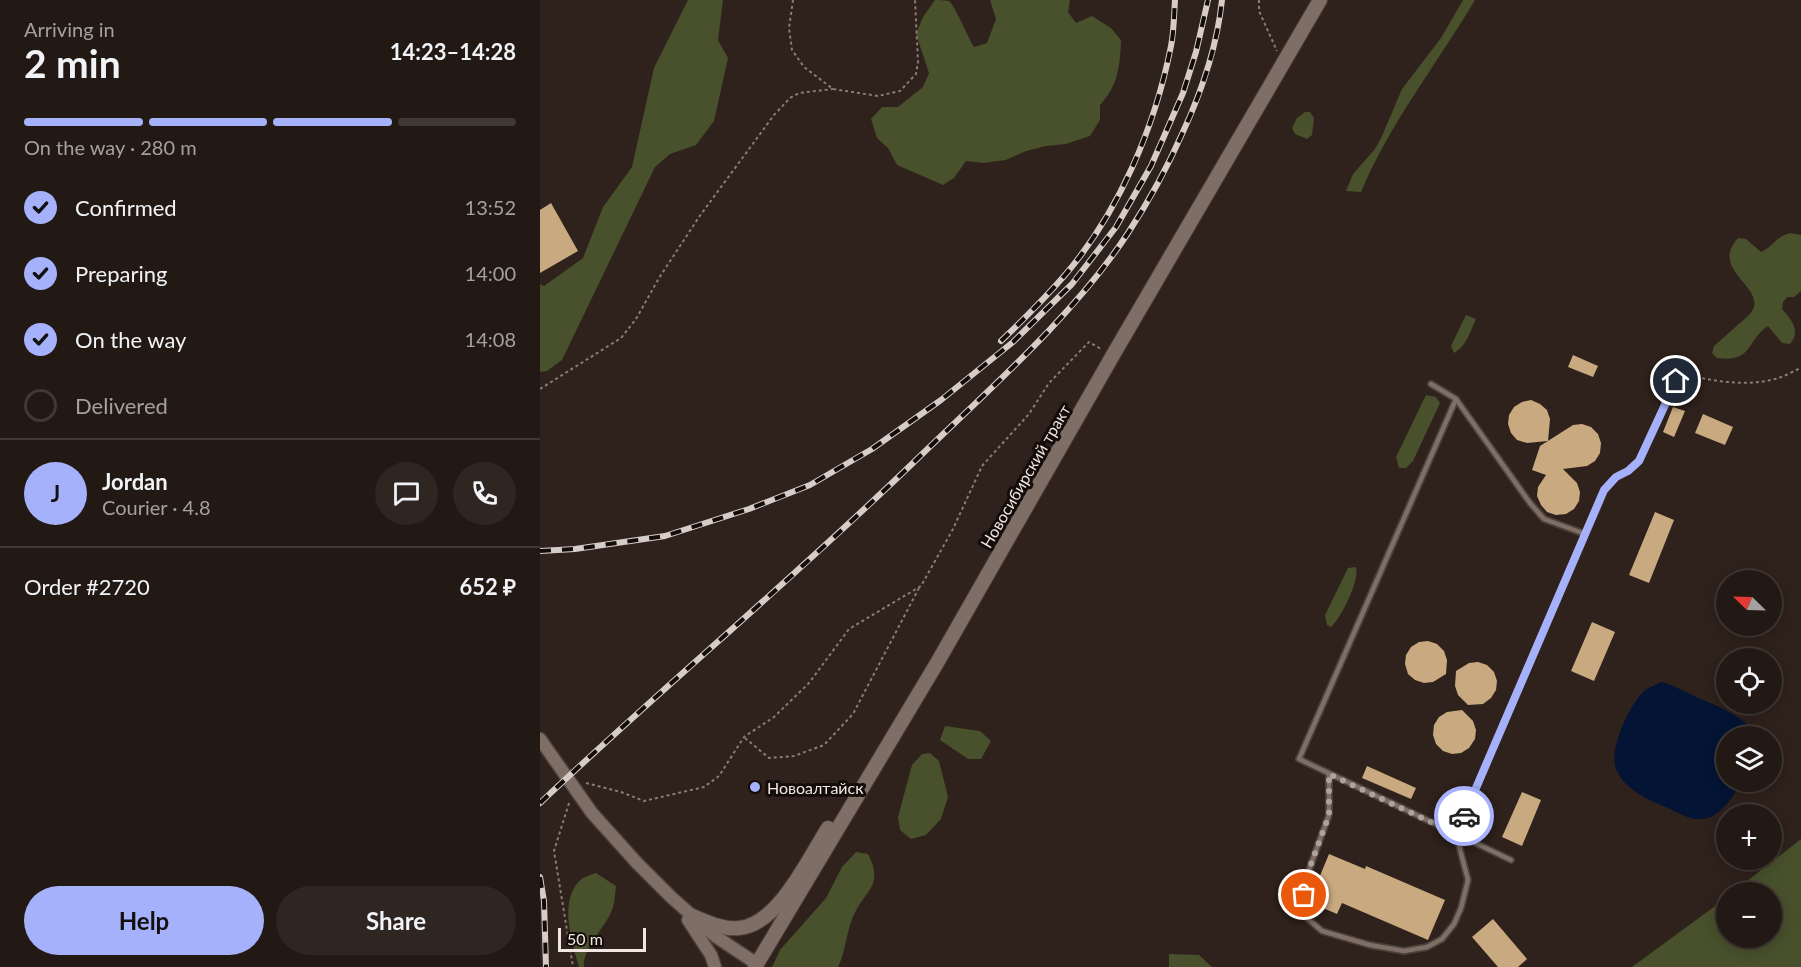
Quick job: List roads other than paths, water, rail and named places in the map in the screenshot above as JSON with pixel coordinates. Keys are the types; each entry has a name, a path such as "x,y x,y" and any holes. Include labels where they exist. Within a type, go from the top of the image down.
{"main road":[{"name":"Новосибирский тракт","path":"756,966 917,697 1320,0"},
{"path":"690,915 721,927 739,928 762,920 771,914 780,904 889,732 917,697"}],"street":[{"path":"540,739 574,789 637,863 690,915 756,966"},
{"path":"675,902 703,941 715,967"}],"lane":[{"path":"1329,774 1329,815 1310,867 1304,895 1307,918 1322,931 1370,945 1404,951 1427,947 1442,939 1454,924 1461,908 1468,880 1456,834 1604,490 1616,477 1628,471 1639,461 1676,381"},
{"path":"1431,384 1456,399 1530,503 1544,519 1585,534"},
{"path":"1456,399 1299,759 1512,860"}],"water":[{"path":"1661,682 1674,686 1716,706 1716,714 1732,714 1749,726 1716,726 1716,792 1736,792 1727,804 1716,804 1716,814 1703,819 1690,818 1632,789 1617,771 1615,752 1621,729 1632,707 1648,688"}],"railway":[{"path":"1001,341 1065,275 1102,224 1118,196 1145,137 1164,77 1171,46 1175,0"},
{"path":"540,551 575,549 665,536 749,509 810,485 872,449 941,400 1013,342 1072,284 1116,227 1151,166 1183,93 1196,52 1208,0"},
{"path":"540,803 869,505 1028,352 1082,294 1136,221 1176,147 1208,68 1222,0"},
{"path":"540,877 544,901 546,967"}],"place":[{"name":"Новоалтайск","path":"755,787"}]}
